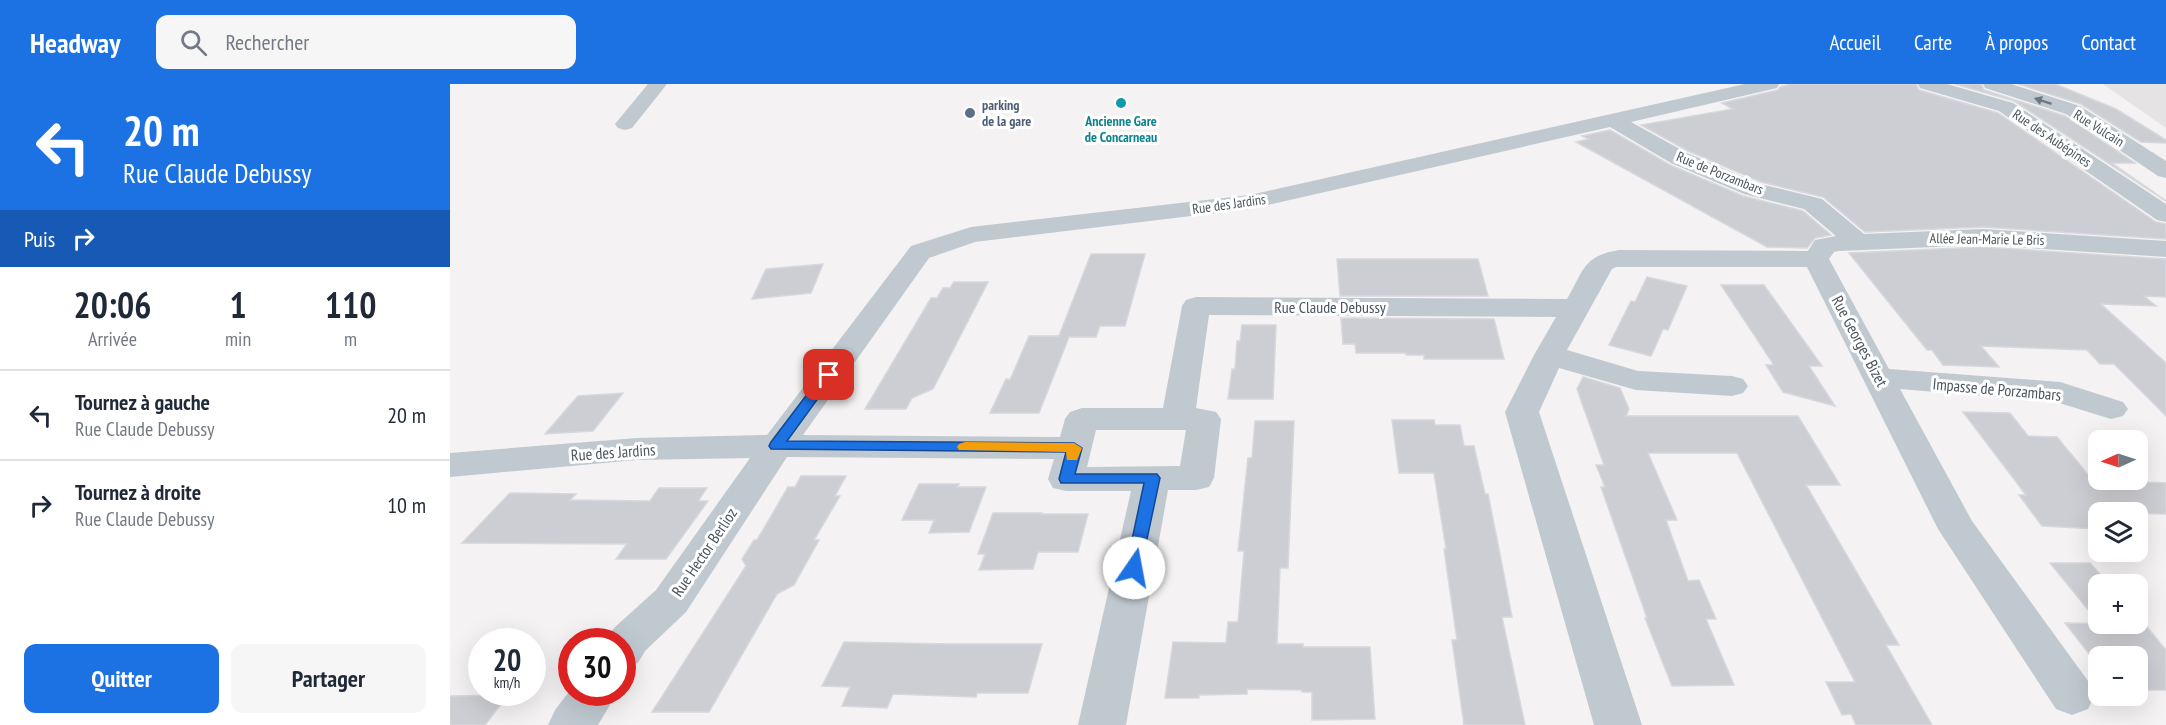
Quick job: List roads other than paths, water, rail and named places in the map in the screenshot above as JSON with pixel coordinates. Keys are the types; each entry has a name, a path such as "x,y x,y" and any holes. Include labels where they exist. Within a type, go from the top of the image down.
{"street":[{"path":"625,124 658,84"},
{"name":"Rue des Jardins","path":"777,446 920,252 971,235 1250,202 1770,84"},
{"name":"Rue des Aubépines","path":"1927,84 2006,107 2166,215"},
{"name":"Rue Vulcain","path":"1992,84 2073,110 2166,171"},
{"name":"Rue de Porzambars","path":"1613,120 1679,158 1742,185 1813,204 1858,242"},
{"name":"Allée Jean-Marie Le Bris","path":"1816,259 1824,246 1858,242 1983,237 2166,249"},
{"path":"1618,725 1522,412 1549,356 1601,264 1608,260 1619,258 1816,259"},
{"name":"Rue Georges Bizet","path":"1816,259 1958,529 2072,696"},
{"name":"Rue Claude Debussy","path":"1178,419 1196,306 1577,308"},
{"path":"1549,356 1636,380 1732,386"},
{"name":"Impasse de Porzambars","path":"1880,378 2060,392 2111,409"},
{"path":"1178,419 1204,419 1196,478 1066,479 1082,420 1178,419"},
{"name":"Rue des Jardins","path":"450,465 637,449 777,446 1074,448"},
{"name":"Rue Hector Berlioz","path":"636,633 671,601 777,446"},
{"path":"1102,725 1152,478"},
{"path":"572,725 585,706"}],"place":[{"name":"Ancienne Gare de Concarneau","path":"1121,103"},
{"name":"parking de la gare","path":"970,113"}]}
